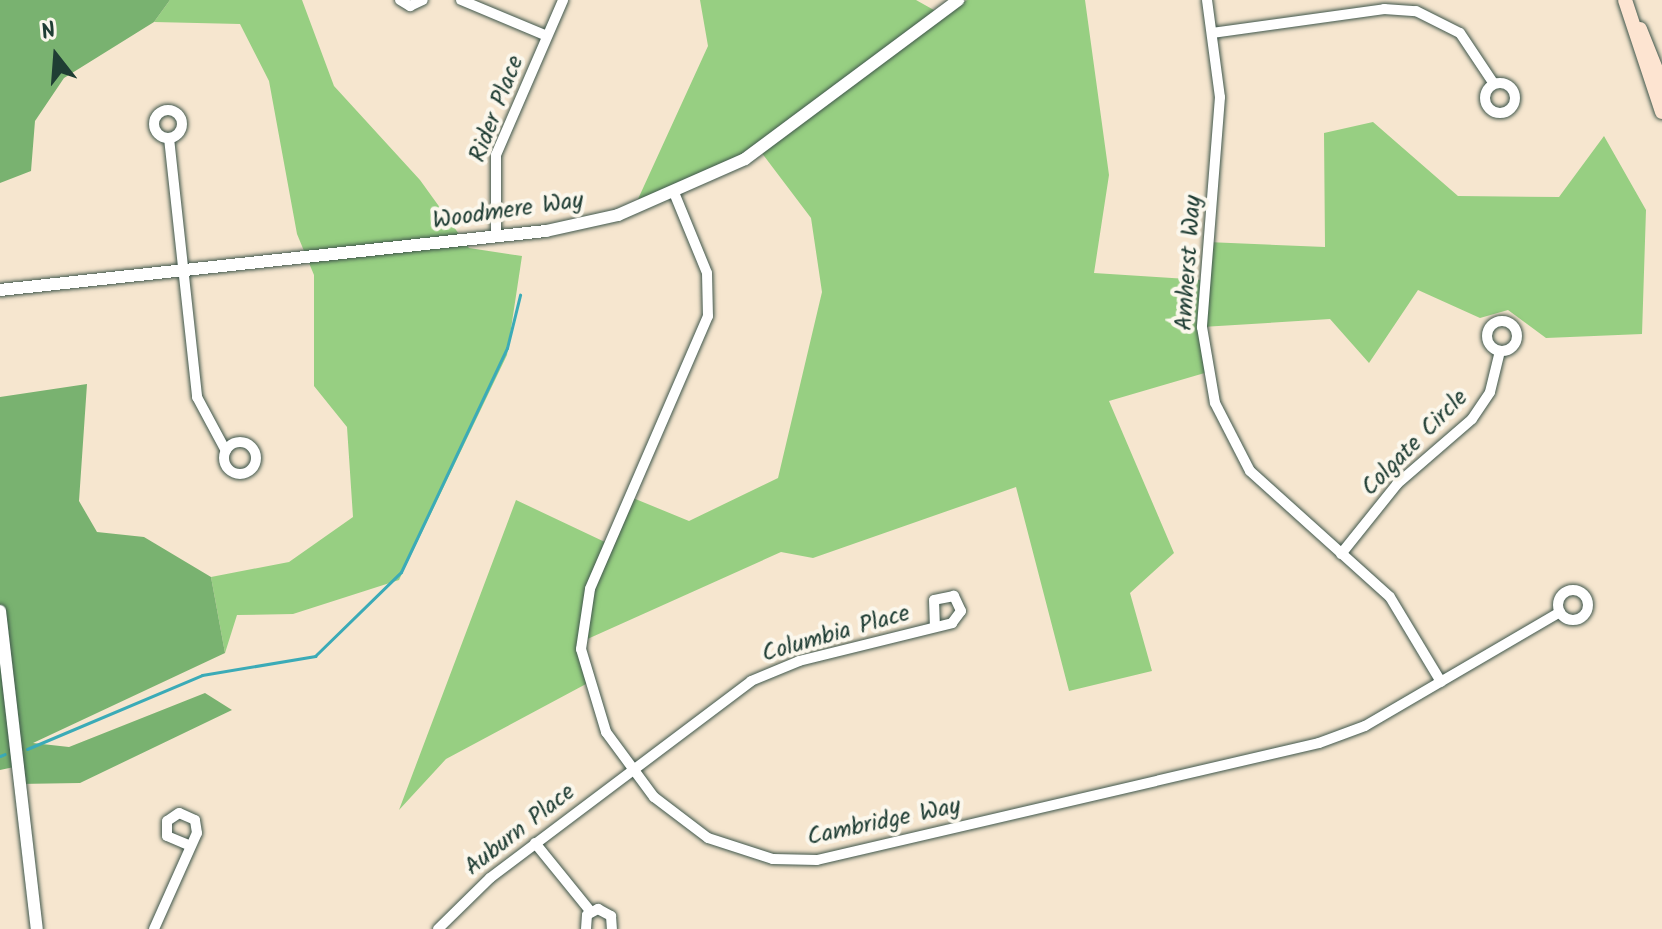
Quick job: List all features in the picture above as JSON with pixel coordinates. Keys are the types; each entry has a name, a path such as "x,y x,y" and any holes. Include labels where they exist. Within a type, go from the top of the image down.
{"main road":[{"path":"1628,0 1662,84"},
{"path":"1628,0 1662,112"}],"street":[{"path":"400,0 410,6 423,0"},
{"path":"461,0 547,36"},
{"name":"Rider Place","path":"496,237 496,155 563,0"},
{"name":"Woodmere Way","path":"0,290 496,237 585,224 675,195 776,139 958,0"},
{"name":"Amherst Way","path":"1207,0 1220,112 1203,304 1208,378 1250,471 1390,597 1441,682"},
{"path":"1212,33 1384,9 1416,11 1460,33 1494,84"},
{"path":"169,138 197,397 226,451"},
{"name":"Cambridge Way","path":"675,195 707,273 708,316 590,589 581,632 594,709 633,768 671,814 708,838 773,859 817,860 1319,743 1441,682 1560,612"},
{"name":"Colgate Circle","path":"1341,554 1397,484 1472,419 1490,392 1500,351"},
{"path":"0,611 37,929"},
{"name":"Columbia Place","path":"633,768 774,670 935,626"},
{"name":"Auburn Place","path":"438,929 535,843 633,768"},
{"path":"535,843 591,912"},
{"path":"154,929 186,844"},
{"path":"586,929 591,912"},
{"path":"591,912 607,912 612,929"}],"green space":[{"path":"0,0 170,0 154,22 64,78 35,121 31,171 0,183"},
{"path":"170,0 302,0 334,86 420,180 469,248 522,256 507,355 399,580 293,614 237,615 225,653 211,577 289,562 353,517 347,427 314,386 314,275 297,234 269,81 240,24 154,22"},
{"path":"700,0 916,0 941,14 967,0 1085,0 1109,175 1094,273 1203,280 1207,242 1325,247 1324,133 1373,122 1458,196 1559,197 1604,136 1646,210 1642,334 1546,338 1508,310 1480,318 1418,290 1369,363 1330,319 1202,327 1208,372 1109,401 1174,553 1130,593 1152,671 1069,691 1016,487 813,558 781,552 583,641 586,684 446,759 399,810 516,500 607,543 633,498 689,521 778,478 822,292 811,218 761,152 633,210 708,46"},
{"path":"87,384 79,501 97,532 144,537 211,577 225,653 33,743 69,747 205,693 232,710 80,783 18,784 14,767 0,770 0,397"}],"waterway":[{"path":"27,749 202,675 315,656 401,572 507,348 520,295"},
{"path":"0,756 5,754"}]}
